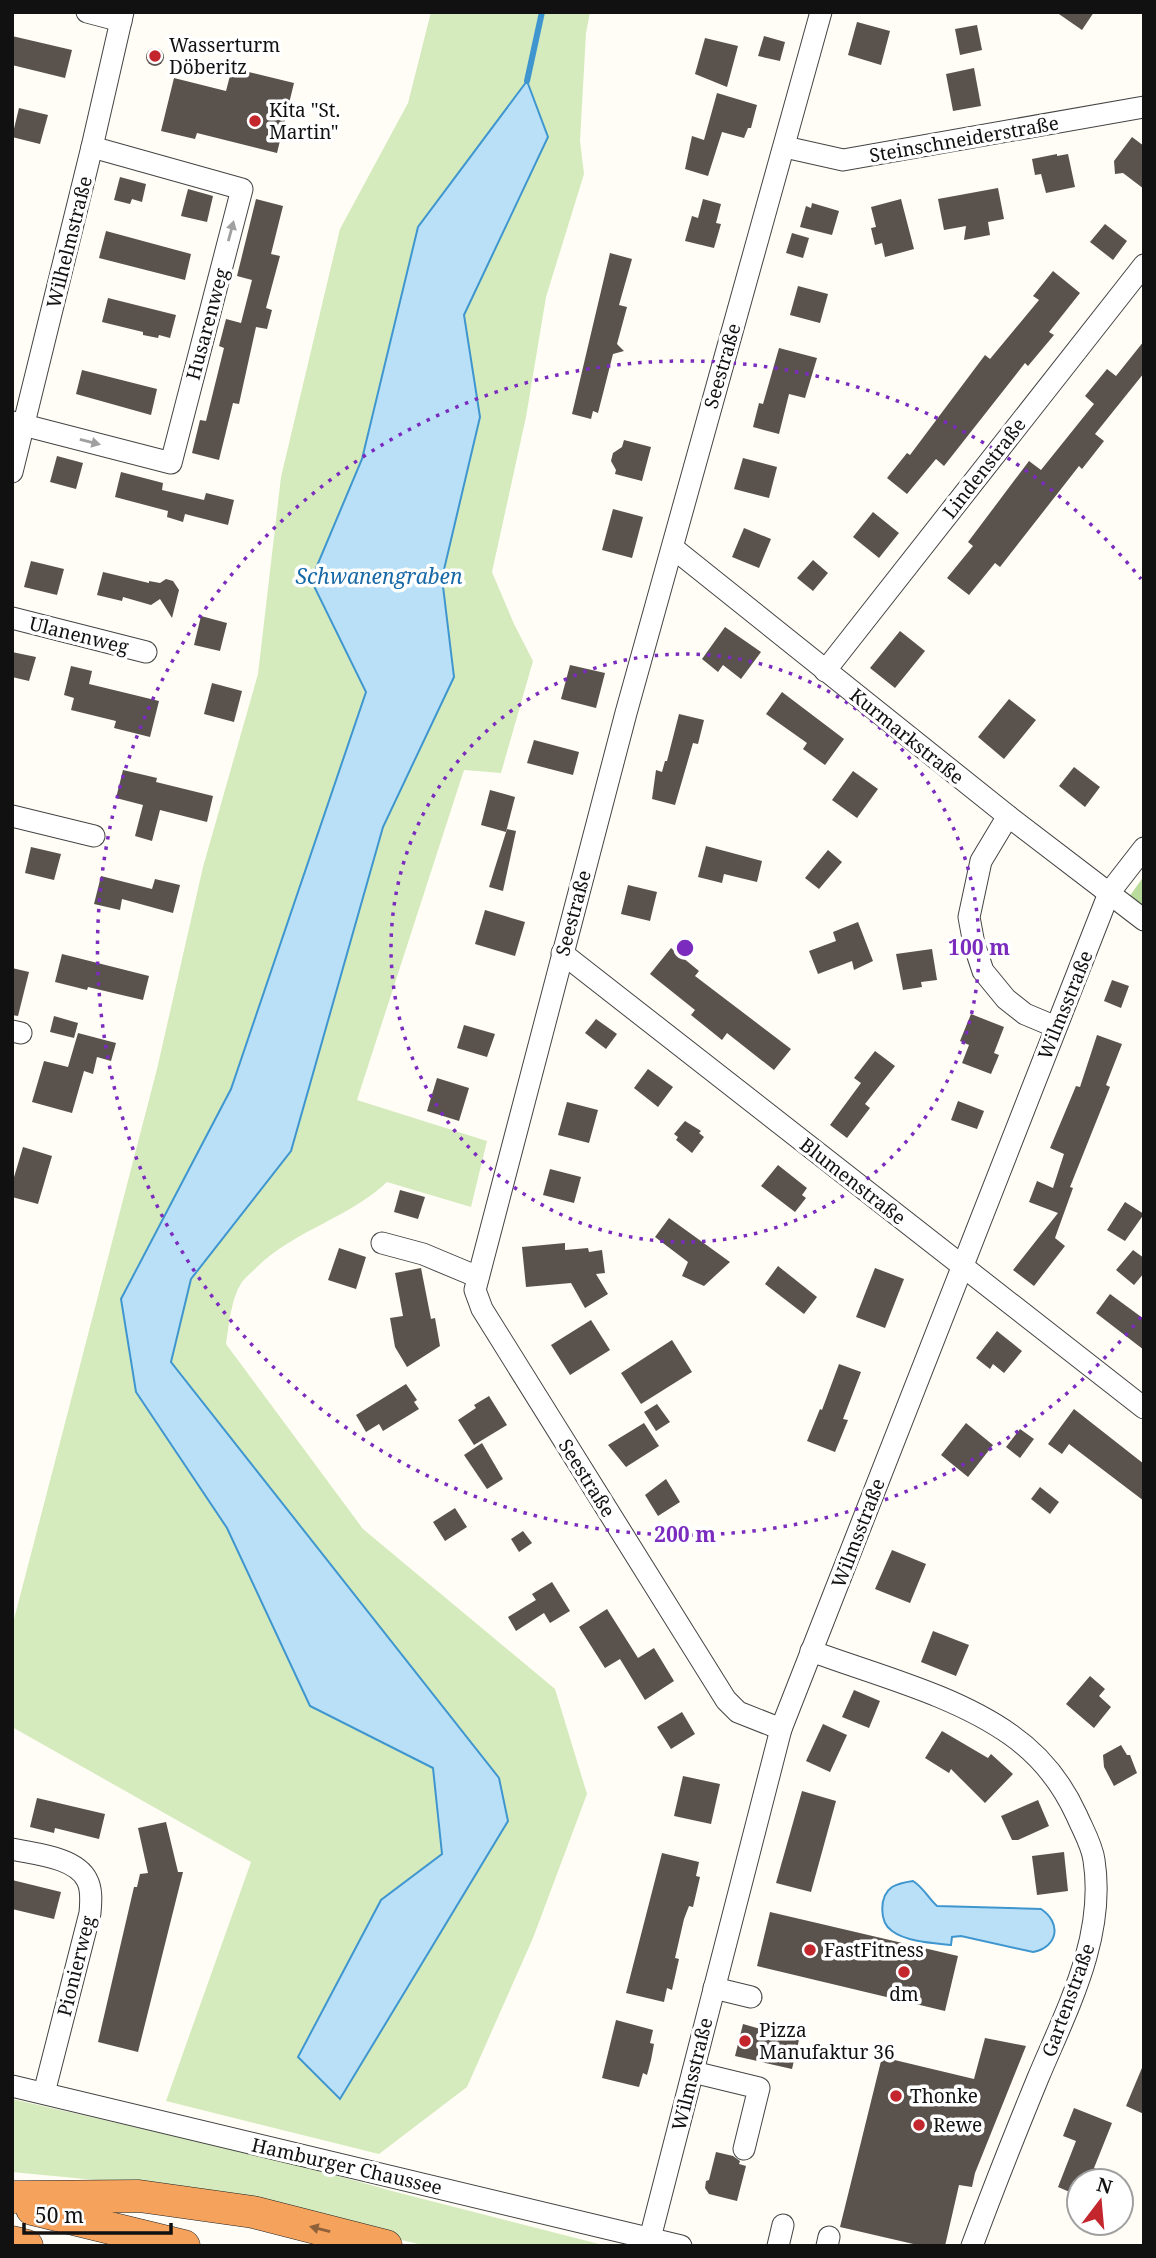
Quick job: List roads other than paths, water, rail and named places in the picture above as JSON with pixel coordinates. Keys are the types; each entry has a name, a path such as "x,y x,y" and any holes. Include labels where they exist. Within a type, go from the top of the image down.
{"highway":[{"path":"12,2197 139,2196 253,2212 386,2246"},
{"path":"12,2204 184,2246"},
{"path":"12,2242 27,2246"}],"street":[{"path":"88,12 122,16"},
{"name":"Seestraße","path":"780,1729 738,1712 726,1700 482,1309 475,1290 626,713 821,12"},
{"name":"Wilhelmstraße","path":"12,472 18,424 92,147 122,16"},
{"name":"Steinschneiderstraße","path":"785,147 843,160 1144,107"},
{"name":"Husarenweg","path":"18,424 171,463 242,189 92,147"},
{"name":"Lindenstraße","path":"825,671 1144,265"},
{"name":"Kurmarkstraße","path":"673,548 1008,816 1144,920"},
{"name":"Ulanenweg","path":"12,618 146,652"},
{"path":"12,816 94,836"},
{"path":"1008,816 981,861 969,917 974,944 983,971 1006,999 1025,1014 1056,1027"},
{"name":"Wilmsstraße","path":"649,2242 780,1729 1110,892 1144,848"},
{"name":"Blumenstraße","path":"562,953 1144,1408"},
{"path":"382,1243 423,1254 478,1277"},
{"name":"Gartenstraße","path":"811,1651 940,1698 1012,1735 1050,1771 1067,1794 1091,1848 1096,1903 1092,1935 1079,1979 1004,2160 972,2246"},
{"name":"Pionierweg","path":"12,1849 65,1862 80,1869 88,1880 91,1895 90,1913 44,2093"},
{"path":"714,1989 751,1997"},
{"path":"692,2072 759,2088 744,2149"},
{"name":"Hamburger Chaussee","path":"12,2085 649,2242 681,2246"}],"water":[{"name":"Schwanengraben","path":"527,81 548,137 464,315 480,417 442,578 454,677 383,827 291,1151 191,1279 171,1362 499,1778 508,1821 340,2099 298,2057 381,1900 442,1854 433,1768 310,1706 227,1528 136,1392 121,1299 231,1089 366,692 311,580 362,459 418,227"},
{"path":"913,1881 937,1906 1041,1909 1052,1921 1052,1940 1033,1952 961,1936 952,1937 951,1945 905,1938 888,1927 882,1909 885,1896 892,1887"}],"waterway":[{"name":"Schwanengraben","path":"527,81 542,12"}],"place":[{"name":"Wasserturm Döberitz","path":"155,56"},
{"name":"Kita \"St. Martin\"","path":"255,121"},
{"name":"FastFitness","path":"810,1950"},
{"name":"dm","path":"904,1972"},
{"name":"Pizza Manufaktur 36","path":"745,2041"},
{"name":"Thonke","path":"896,2096"},
{"name":"Rewe","path":"919,2125"}]}
